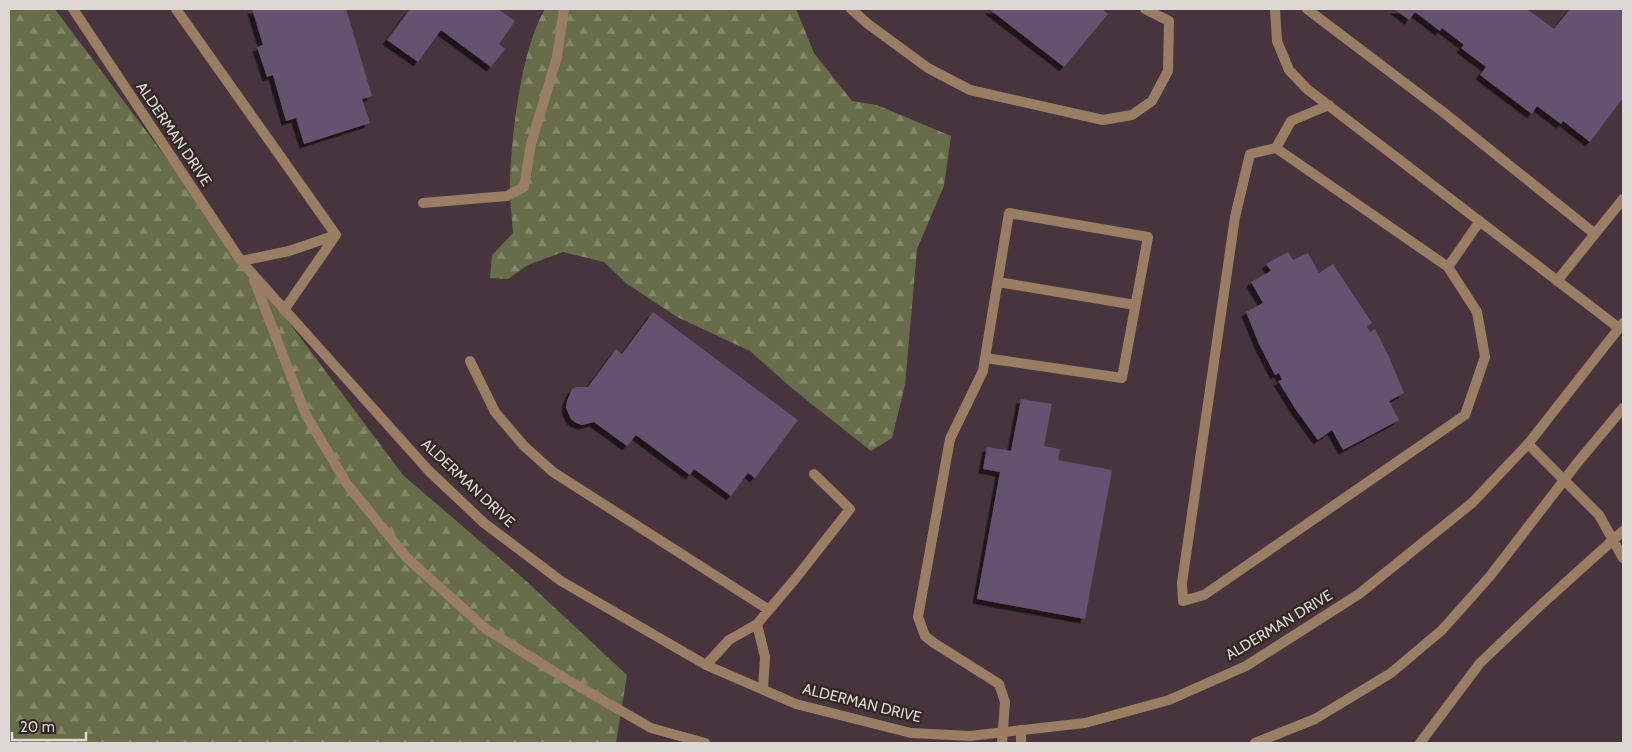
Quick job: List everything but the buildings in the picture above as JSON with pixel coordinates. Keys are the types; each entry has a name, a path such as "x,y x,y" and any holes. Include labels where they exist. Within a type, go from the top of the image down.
{"street":[{"name":"ALDERMAN DRIVE","path":"73,9 252,275 429,471 484,523 561,581 706,664 796,704 911,734 970,740 1002,738 1021,730 1085,723 1169,700 1246,666 1359,594 1472,503 1528,444 1621,325"},
{"path":"176,9 336,235"},
{"path":"422,203 507,196 524,187 531,144 557,58 564,9"},
{"path":"851,9 868,24 928,68 970,90 1103,120 1132,115 1152,101 1168,71 1169,22 1145,9"},
{"path":"1276,9 1278,41 1290,70 1307,88 1557,281 1621,325"},
{"path":"1307,9 1443,112 1595,234"},
{"path":"1276,148 1291,121 1329,105"},
{"path":"1276,148 1448,267 1477,312 1485,357 1464,416 1204,595 1183,601 1182,583 1235,217 1250,154 1276,148"},
{"path":"1557,281 1623,199"},
{"path":"985,358 1122,378 1148,237 1009,213 985,358 984,371 950,439 918,617 925,636 934,644 999,684 1005,702 1002,738"},
{"path":"1448,267 1480,221"},
{"path":"241,261 289,251 336,235"},
{"path":"284,310 336,235"},
{"name":"ALDERMAN DRIVE","path":"252,275 306,415 347,484 407,558 486,629 566,679 651,728 705,743"},
{"path":"998,282 1135,305"},
{"path":"470,361 496,412 524,446 554,472 769,610"},
{"path":"1255,743 1315,719 1392,673 1442,630 1491,575 1565,478 1623,408"},
{"path":"1528,444 1565,478 1599,515 1623,558"},
{"path":"706,664 729,640 757,624 850,509 814,474"},
{"path":"1420,743 1480,663 1623,531"},
{"path":"757,624 765,657 762,689"},
{"path":"1020,743 1021,730"}],"shaded area":[{"path":"55,9 1623,9 1623,743 616,743 627,675 525,580 403,475"}],"green space":[{"path":"9,9 55,9 403,475 525,580 627,675 616,743 9,743"},
{"path":"545,9 796,9 814,53 852,101 877,105 951,136 944,186 917,249 905,385 892,438 871,451 794,390 750,351 677,317 626,283 604,262 563,252 528,265 508,279 490,278 492,255 513,233 510,200 511,161 519,92 530,46"}]}
